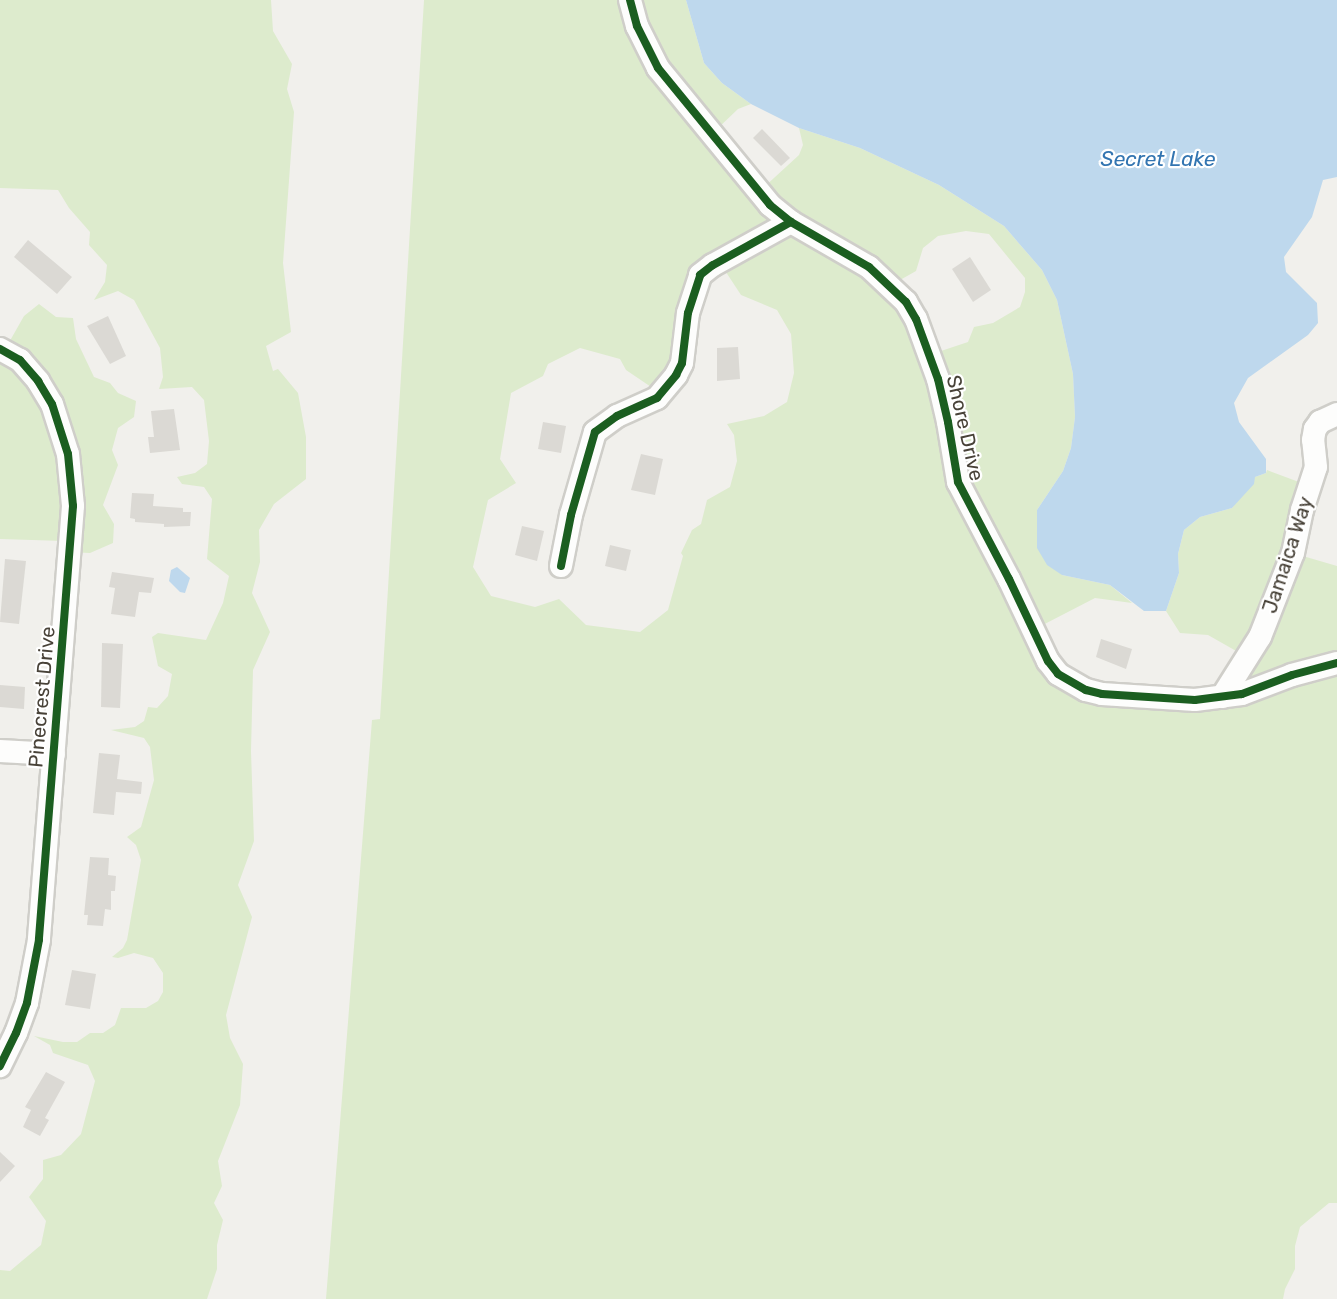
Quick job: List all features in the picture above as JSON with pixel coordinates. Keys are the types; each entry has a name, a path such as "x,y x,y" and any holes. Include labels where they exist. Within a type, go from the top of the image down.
{"street":[{"name":"Shore Drive","path":"630,0 637,26 658,68 770,205 791,222 869,267 906,302 916,319 938,379 958,482 1009,579 1048,661 1058,674 1086,690 1102,694 1176,699 1242,694 1292,675 1337,663"},
{"path":"561,566 571,515 595,432 617,416 657,398 676,375 682,363 688,313 700,275 713,264 791,222"},
{"name":"Pinecrest Drive","path":"0,349 20,360 38,381 52,404 68,454 73,506 40,929 34,969 16,1033 0,1066"},
{"name":"Jamaica Way","path":"1222,697 1260,637 1293,553 1302,510 1316,467 1313,440 1315,429 1320,422 1337,414"},
{"path":"0,751 54,754"}],"green space":[{"path":"0,0 271,0 273,31 292,64 287,89 294,112 283,263 291,332 266,346 273,371 278,369 298,393 306,437 306,479 274,504 259,530 260,562 252,593 270,632 253,670 251,751 254,841 238,885 252,917 226,1015 230,1038 243,1064 240,1105 218,1161 222,1186 214,1203 223,1220 217,1245 217,1269 207,1299 0,1299 0,1270 10,1271 41,1245 46,1221 29,1197 43,1179 43,1160 61,1155 81,1134 95,1081 88,1065 53,1053 50,1045 34,1036 63,1042 77,1042 90,1033 103,1033 115,1025 121,1008 146,1008 158,1001 163,992 163,973 153,958 134,953 118,958 112,957 123,948 127,940 141,860 136,845 127,837 141,827 154,780 150,747 144,738 111,730 135,727 144,721 148,707 157,708 168,696 172,674 158,666 152,637 158,633 206,640 223,603 229,576 207,559 212,499 204,487 182,484 177,477 195,473 207,464 209,441 204,400 192,387 159,389 163,377 160,348 134,300 118,291 94,300 105,282 107,265 89,245 90,232 69,208 58,190 0,188"},
{"path":"424,0 686,0 704,63 722,83 751,104 738,109 715,131 762,189 799,155 803,145 799,128 860,148 939,185 1004,226 1042,270 1057,300 1073,374 1075,417 1071,448 1063,471 1037,510 1062,575 1110,585 1132,603 1095,598 1035,629 1072,682 1213,698 1245,656 1208,635 1180,633 1166,611 1179,573 1178,554 1184,530 1200,517 1232,508 1255,477 1266,473 1267,470 1307,485 1296,554 1337,566 1337,1203 1329,1203 1300,1227 1295,1246 1295,1269 1285,1289 1283,1299 326,1299 372,720 380,719","holes":["966,231 989,234 1025,278 1025,292 1020,307 993,323 974,327 968,342 932,354 893,284 916,271 923,248 938,236","720,263 741,295 777,310 791,334 794,373 787,402 764,416 727,424 734,435 737,461 730,487 707,500 701,524 692,530 681,553 683,556 668,610 640,632 586,625 559,599 535,607 491,596 473,567 488,500 516,483 500,459 511,393 543,376 548,364 580,348 620,359 626,370 660,393 689,307"]},
{"path":"39,304 56,317 73,318 76,339 94,377 110,383 118,393 136,401 134,417 118,428 112,450 118,465 103,505 114,524 113,543 90,553 68,552 64,541 0,539 0,353 3,353 24,316"}],"water":[{"name":"Secret Lake","path":"686,0 1337,0 1337,177 1323,180 1312,217 1284,257 1286,272 1317,303 1318,323 1308,335 1248,378 1234,403 1239,422 1266,459 1266,473 1255,477 1254,484 1232,508 1200,517 1184,530 1178,554 1179,573 1166,611 1144,611 1110,585 1062,575 1047,565 1037,548 1037,510 1063,471 1071,448 1075,417 1073,374 1057,300 1042,270 1004,226 939,185 860,148 799,128 751,104 722,83 704,63"},
{"path":"177,567 190,578 185,593 180,592 169,581 171,570"}],"building":[{"path":"762,129 790,158 781,166 753,138"},
{"path":"28,240 72,277 57,294 14,257"},
{"path":"970,257 991,290 973,302 952,269"},
{"path":"108,316 126,356 110,364 87,326"},
{"path":"738,347 740,379 717,381 717,348"},
{"path":"174,409 180,450 150,453 148,437 154,437 151,411"},
{"path":"543,422 566,426 561,453 538,449"},
{"path":"641,454 663,459 655,495 631,490"},
{"path":"132,493 154,494 153,506 183,508 183,512 191,512 190,526 164,527 164,524 135,522 135,519 130,518"},
{"path":"522,526 544,531 537,561 515,555"},
{"path":"610,545 631,550 626,571 605,566"},
{"path":"5,559 26,561 19,624 0,622"},
{"path":"112,572 154,578 151,593 139,592 135,617 111,614 115,588 109,587"},
{"path":"1101,639 1132,649 1126,669 1096,657"},
{"path":"102,643 123,644 120,708 101,707"},
{"path":"0,685 25,687 24,709 0,707"},
{"path":"99,753 120,755 117,779 142,782 141,794 116,792 114,815 93,813"},
{"path":"90,857 109,858 108,875 116,876 115,891 111,891 111,910 105,909 103,926 87,925 88,915 84,915"},
{"path":"72,970 96,974 90,1009 65,1005"},
{"path":"46,1072 65,1082 45,1118 49,1120 40,1136 23,1127 31,1110 25,1107"},
{"path":"0,1152 15,1166 0,1182"}],"cycle path":[{"path":"630,0 637,26 658,68 770,205 791,222 869,267 906,302 916,319 938,379 958,482 1009,579 1048,661 1058,674 1086,690 1102,694 1195,700 1242,694 1292,675 1337,663"},
{"path":"561,566 571,515 595,432 617,416 657,398 676,375 682,363 688,313 700,275 713,265 791,222"},
{"path":"0,349 20,360 38,381 52,404 68,454 73,506 39,940 27,1003 0,1066"}]}
